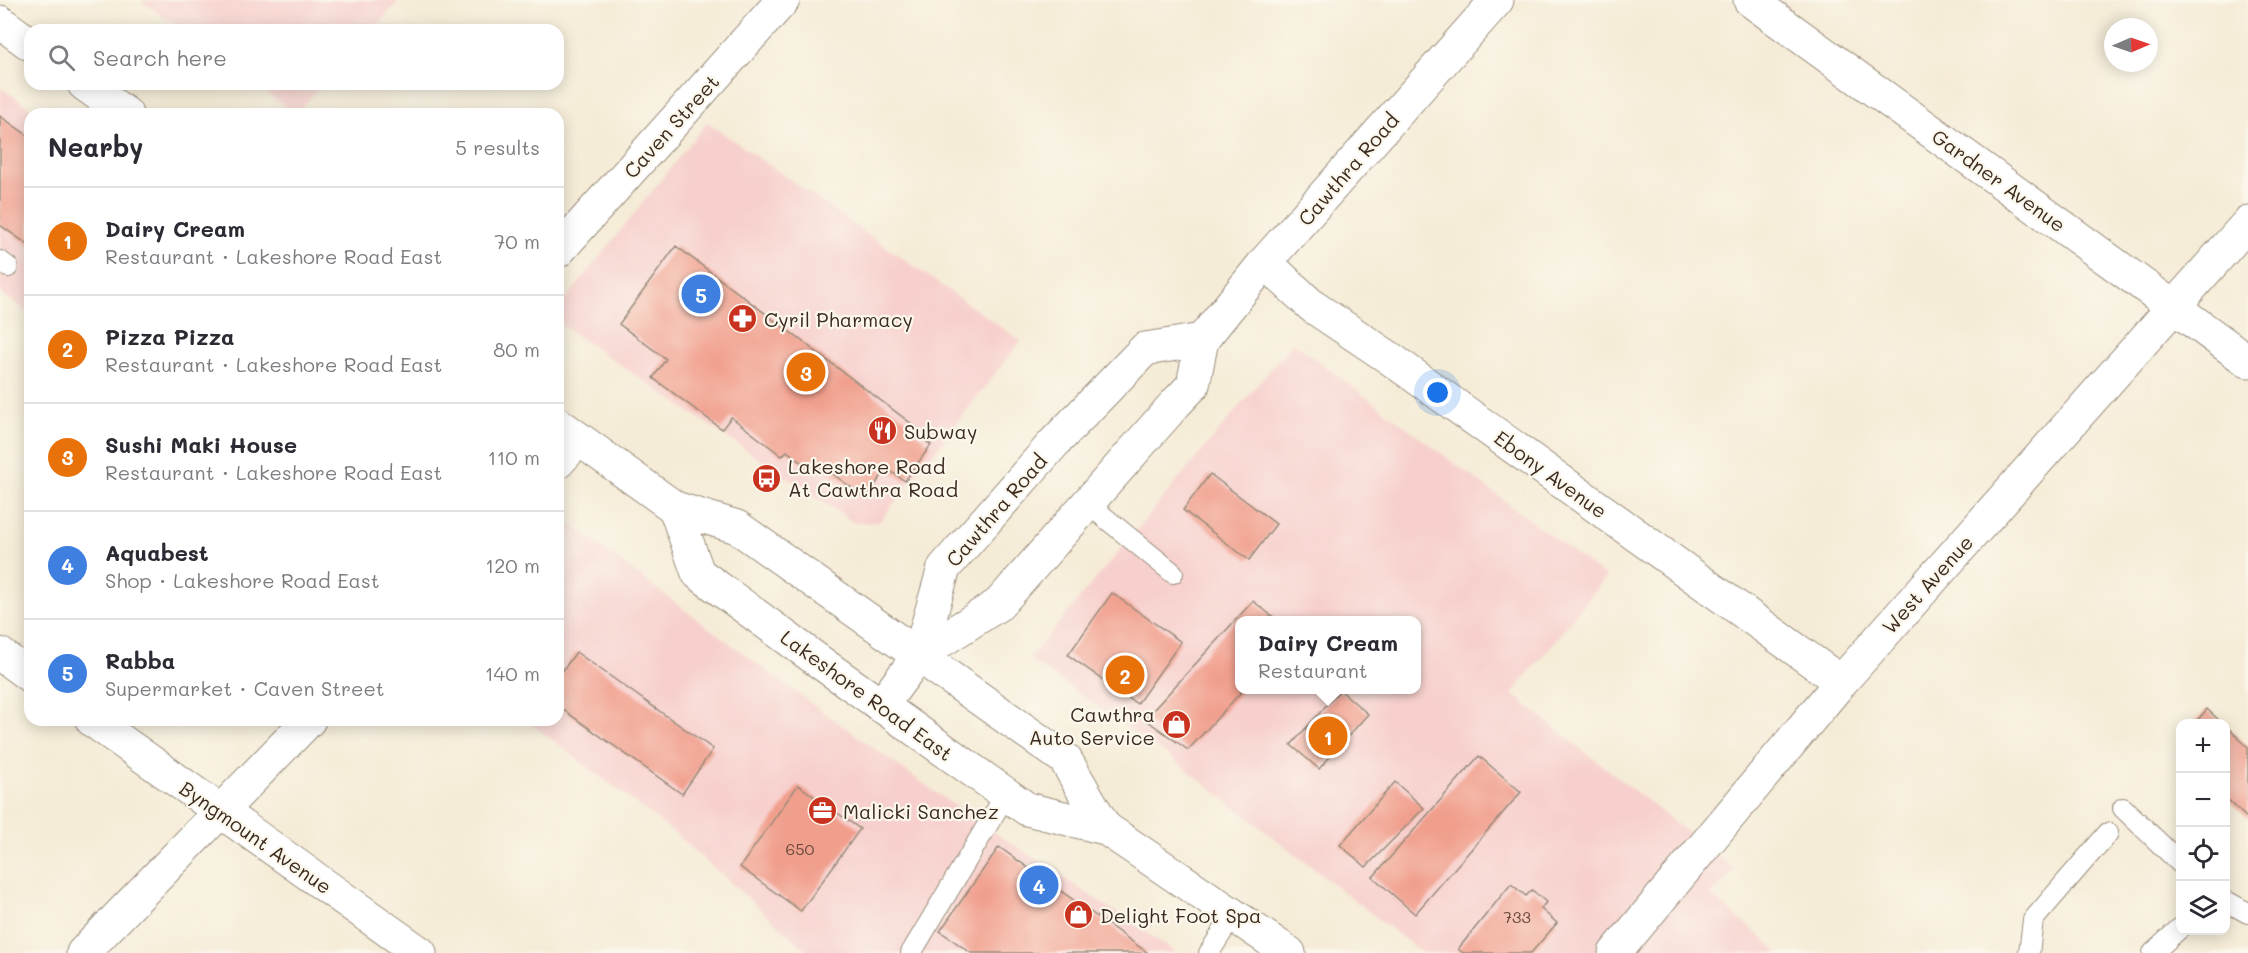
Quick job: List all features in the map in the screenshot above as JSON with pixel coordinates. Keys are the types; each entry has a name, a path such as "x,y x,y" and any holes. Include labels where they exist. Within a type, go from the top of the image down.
{"street":[{"name":"Caven Street","path":"564,244 783,0"},
{"name":"Cawthra Road","path":"881,706 919,656 999,604 1192,385 1202,340 1265,262 1497,0"},
{"name":"Gardner Avenue","path":"1750,0 2248,361"},
{"path":"0,22 24,40"},
{"path":"92,90 118,108"},
{"name":"West Avenue","path":"1615,953 1841,682 2248,223"},
{"name":"Ebony Avenue","path":"1265,262 1312,306 1391,359 1841,682"},
{"name":"Cawthra Road","path":"919,656 944,568 1054,443 1145,349 1202,340"},
{"name":"Lakeshore Road East","path":"565,442 675,508 737,527 1065,759 1105,828"},
{"name":"Lakeshore Road East","path":"675,508 698,573 881,706 1027,809 1105,828 1289,953"},
{"path":"0,654 24,672"},
{"name":"Byngmount Avenue","path":"100,726 420,953"},
{"path":"83,953 303,726"}],"lane":[{"path":"1088,504 1173,573"},
{"path":"911,953 1006,794"},
{"path":"2123,808 2176,858"},
{"path":"2029,953 2033,920 2108,833"},
{"path":"2230,903 2248,913"},
{"path":"1209,953 1233,915"},
{"path":"2153,953 2176,932"}],"shaded area":[{"path":"140,0 400,0 378,24 173,24"},
{"path":"0,87 30,108 24,108 24,310 0,292"},
{"path":"263,90 317,90 301,108 287,108"},
{"path":"707,122 1021,341 879,522 854,523 564,327 564,301"},
{"path":"1293,342 1606,577 1512,694 1735,870 1711,895 1780,953 1422,953 1173,759 1029,659"},
{"path":"564,519 783,683 952,804 1177,953 810,953 672,831 534,726 564,726"}],"building":[{"path":"0,116 24,133 24,242 0,225"},
{"path":"676,246 917,428 914,432 931,445 905,481 887,469 865,498 821,465 815,473 787,451 782,456 731,417 722,429 653,378 666,359 619,324"},
{"path":"1210,474 1276,524 1249,560 1183,510"},
{"path":"1112,593 1181,642 1137,704 1068,655"},
{"path":"1253,601 1272,616 1239,616"},
{"path":"1235,621 1235,694 1239,694 1188,750 1145,719"},
{"path":"576,652 713,749 682,794 564,710 564,669"},
{"path":"1336,694 1345,694 1368,714 1319,769 1291,745"},
{"path":"2207,709 2218,719 2198,719"},
{"path":"2230,730 2248,747 2248,819 2230,802"},
{"path":"1479,756 1521,792 1415,914 1373,877"},
{"path":"1395,782 1424,808 1366,867 1340,845"},
{"path":"798,785 860,829 801,911 740,867"},
{"path":"999,847 1148,953 971,953 940,931"},
{"path":"1511,884 1526,896 1532,890 1546,902 1541,909 1557,923 1531,953 1463,953 1458,949"}],"place":[{"name":"Rabba","path":"701,294"},
{"name":"Cyril Pharmacy","path":"743,319"},
{"name":"Sushi Maki House","path":"806,372"},
{"name":"Subway","path":"883,431"},
{"name":"Lakeshore Road At Cawthra Road","path":"767,478"},
{"name":"Pizza Pizza","path":"1125,675"},
{"name":"Cawthra Auto Service","path":"1176,725"},
{"name":"Dairy Cream","path":"1328,736"},
{"name":"Malicki Sanchez","path":"822,811"},
{"name":"Aquabest","path":"1039,885"},
{"name":"Delight Foot Spa","path":"1079,915"}]}
